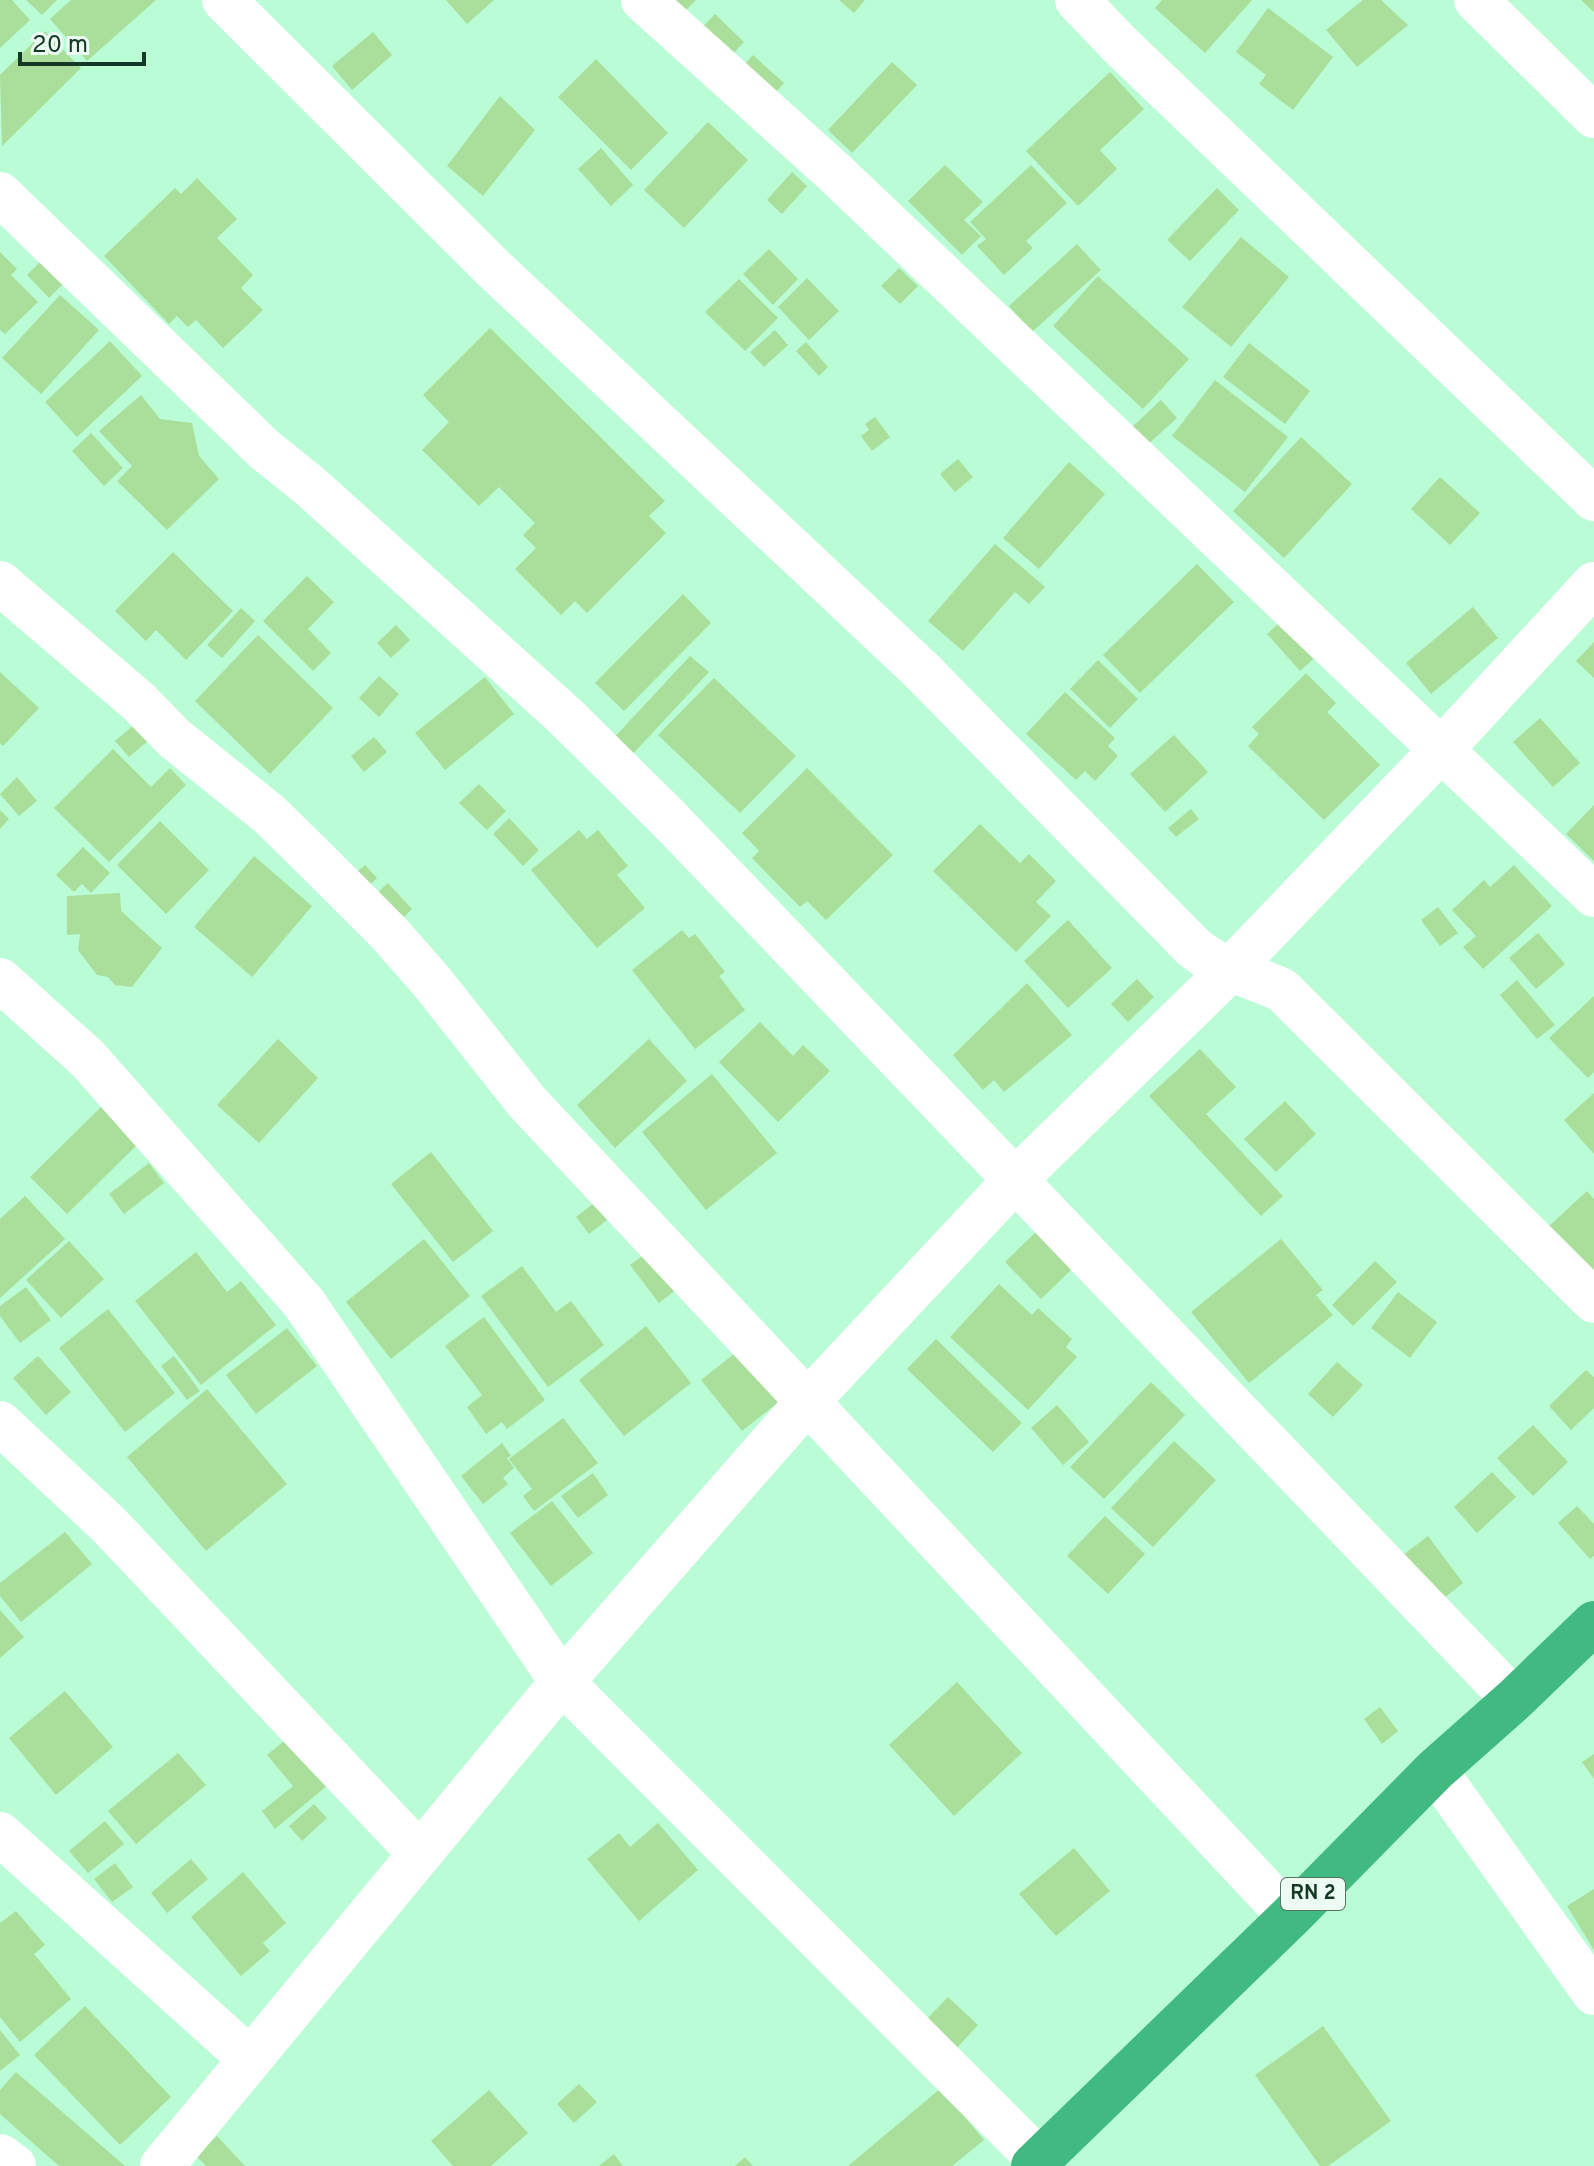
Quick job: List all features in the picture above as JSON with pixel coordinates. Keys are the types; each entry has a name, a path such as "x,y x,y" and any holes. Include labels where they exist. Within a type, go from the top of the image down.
{"highway":[{"name":"RN 2","path":"1036,2163 1290,1917 1435,1770 1594,1623"}],"street":[{"path":"224,0 506,280 921,670 1193,947 1205,958 1282,990 1594,1301"},
{"path":"643,0 834,172 1594,895"},
{"path":"1077,0 1119,44 1594,499"},
{"path":"1476,0 1594,116"},
{"path":"0,194 265,450 310,486 565,716 1016,1179 1514,1700"},
{"path":"0,583 139,702 174,738 269,814 389,933 527,1102 1290,1917"},
{"path":"162,2166 562,1682 807,1402 1016,1179 1230,970 1441,750 1594,584"},
{"path":"0,980 87,1058 304,1303 562,1682 1036,2163"},
{"path":"0,1423 108,1524 420,1854"},
{"path":"1435,1770 1594,1993"},
{"path":"0,1834 250,2059"},
{"path":"0,2156 14,2166"}],"building":[{"path":"0,0 12,0 30,20 0,48"},
{"path":"26,0 57,0 42,15"},
{"path":"71,0 156,0 87,61 50,19"},
{"path":"446,0 494,0 467,24"},
{"path":"655,0 696,0 676,20"},
{"path":"839,0 865,0 854,13"},
{"path":"1162,0 1252,0 1205,53 1155,8"},
{"path":"1363,0 1381,0 1408,25 1357,67 1326,30"},
{"path":"1581,0 1594,0 1594,12"},
{"path":"1268,8 1333,57 1293,110 1259,84 1266,75 1236,52"},
{"path":"715,14 744,42 721,67 692,38"},
{"path":"45,31 81,68 2,146 0,75"},
{"path":"373,32 392,55 352,90 332,66"},
{"path":"753,55 784,83 767,102 736,74"},
{"path":"596,59 668,133 631,170 558,97"},
{"path":"892,62 917,85 852,153 828,130"},
{"path":"1110,72 1144,109 1100,150 1117,169 1078,206 1026,151"},
{"path":"500,96 535,130 483,196 447,166"},
{"path":"708,122 748,160 684,228 644,190"},
{"path":"601,148 633,185 611,206 578,169"},
{"path":"945,165 983,202 964,220 981,236 962,255 908,201"},
{"path":"1031,165 1067,203 1026,241 1033,248 1004,275 977,246 986,239 970,222"},
{"path":"792,172 807,186 782,214 767,200"},
{"path":"197,178 237,219 217,238 253,275 241,288 263,310 223,348 196,320 188,327 177,316 169,324 104,256 175,188 181,194"},
{"path":"1217,188 1239,210 1190,261 1167,240"},
{"path":"1241,237 1289,277 1231,347 1182,307"},
{"path":"1077,244 1101,270 1032,332 1009,306"},
{"path":"769,249 798,279 773,305 743,274"},
{"path":"0,252 17,269 11,275 38,302 5,334 0,330"},
{"path":"45,257 68,279 49,298 27,275"},
{"path":"899,268 918,286 900,304 881,286"},
{"path":"1098,276 1189,359 1143,409 1053,326"},
{"path":"807,278 839,311 809,340 778,307"},
{"path":"739,279 778,318 745,351 705,312"},
{"path":"60,295 99,330 41,394 2,358"},
{"path":"490,328 665,501 649,516 666,533 587,613 575,601 561,615 515,569 536,548 523,535 535,523 499,487 479,506 422,450 449,422 423,395"},
{"path":"775,330 788,345 764,367 750,352"},
{"path":"110,341 142,376 77,437 45,402"},
{"path":"806,342 828,367 819,376 796,351"},
{"path":"1249,343 1310,391 1285,424 1223,377"},
{"path":"1215,380 1288,437 1245,492 1172,436"},
{"path":"141,395 160,419 192,423 199,456 219,479 167,530 117,481 132,466 99,431"},
{"path":"1161,400 1177,418 1145,447 1129,430"},
{"path":"875,417 890,437 872,451 861,436 869,430 865,424"},
{"path":"91,433 123,468 104,486 72,451"},
{"path":"1301,437 1352,484 1284,558 1233,511"},
{"path":"958,459 973,477 955,492 940,474"},
{"path":"1069,462 1105,494 1039,569 1003,538"},
{"path":"1440,477 1480,513 1450,545 1411,509"},
{"path":"995,544 1045,587 1029,604 1015,592 963,651 928,621"},
{"path":"173,552 233,611 186,660 156,630 146,641 115,611"},
{"path":"1197,564 1234,602 1140,693 1103,655"},
{"path":"307,576 334,602 308,629 331,653 313,671 263,621"},
{"path":"683,594 711,623 624,711 595,683"},
{"path":"1473,607 1498,638 1431,694 1406,663"},
{"path":"241,608 255,621 222,658 207,645"},
{"path":"1286,617 1319,654 1300,671 1267,634"},
{"path":"396,625 410,640 391,658 377,643"},
{"path":"258,635 333,708 270,774 195,701"},
{"path":"1594,642 1594,678 1576,661"},
{"path":"690,656 709,672 629,758 611,741"},
{"path":"1098,660 1138,699 1110,728 1070,689"},
{"path":"0,672 39,708 3,746 0,743"},
{"path":"1306,673 1336,703 1327,712 1380,765 1324,820 1248,746 1259,734 1252,727"},
{"path":"379,676 399,694 379,717 359,698"},
{"path":"485,677 514,714 445,770 415,733"},
{"path":"714,678 796,756 740,813 658,735"},
{"path":"1065,692 1115,738 1108,746 1118,756 1095,781 1085,771 1076,780 1026,734"},
{"path":"1540,718 1580,763 1553,787 1513,742"},
{"path":"134,725 148,741 129,757 115,741"},
{"path":"1174,735 1208,772 1165,812 1130,774"},
{"path":"374,737 387,752 364,772 351,756"},
{"path":"113,749 151,787 170,768 186,785 109,862 54,808"},
{"path":"807,768 893,855 826,920 807,901 800,907 752,858 759,851 742,833"},
{"path":"17,777 37,801 19,816 0,794"},
{"path":"479,784 506,811 487,830 459,803"},
{"path":"1594,805 1594,861 1566,834"},
{"path":"1191,809 1199,819 1176,837 1168,828"},
{"path":"0,810 9,819 0,829"},
{"path":"509,818 539,850 523,866 493,834"},
{"path":"160,821 209,870 166,914 117,865"},
{"path":"980,824 1020,863 1029,854 1056,881 1036,902 1051,916 1016,952 933,871"},
{"path":"579,830 587,839 598,830 628,866 617,875 645,908 597,948 531,870"},
{"path":"83,847 110,873 91,893 82,884 74,892 56,875"},
{"path":"254,856 312,906 252,977 194,927"},
{"path":"365,865 377,878 364,891 351,877"},
{"path":"1514,865 1552,906 1483,969 1463,947 1476,936 1452,910 1484,880 1490,887"},
{"path":"388,883 412,909 403,918 378,892"},
{"path":"120,893 121,911 162,948 132,987 115,985 108,977 97,975 78,950 80,934 67,935 67,896"},
{"path":"1438,907 1458,933 1440,946 1421,920"},
{"path":"1068,920 1112,968 1068,1008 1024,961"},
{"path":"682,930 689,938 695,934 725,972 719,976 745,1010 695,1049 632,970"},
{"path":"1538,933 1565,964 1536,989 1509,958"},
{"path":"1137,979 1154,997 1128,1022 1111,1004"},
{"path":"1517,980 1555,1025 1537,1039 1500,995"},
{"path":"1027,983 1072,1035 1004,1092 994,1080 983,1090 953,1055"},
{"path":"1594,996 1594,1072 1588,1078 1549,1038"},
{"path":"760,1022 793,1056 803,1045 830,1071 778,1122 719,1062"},
{"path":"278,1039 318,1078 259,1143 217,1105"},
{"path":"649,1039 687,1081 615,1148 577,1105"},
{"path":"1200,1049 1236,1087 1206,1114 1283,1196 1261,1216 1149,1096"},
{"path":"712,1074 777,1153 706,1210 642,1132"},
{"path":"1594,1093 1594,1154 1564,1120"},
{"path":"1285,1101 1316,1134 1276,1172 1244,1139"},
{"path":"101,1107 123,1131 145,1137 67,1214 30,1177"},
{"path":"431,1152 493,1231 453,1262 391,1184"},
{"path":"149,1163 164,1183 124,1214 109,1194"},
{"path":"1587,1191 1594,1199 1594,1277 1547,1228"},
{"path":"25,1196 65,1239 0,1298 0,1219"},
{"path":"594,1203 607,1220 589,1234 576,1217"},
{"path":"1038,1230 1074,1267 1041,1299 1005,1262"},
{"path":"424,1239 470,1296 391,1359 346,1302"},
{"path":"1281,1239 1323,1290 1316,1295 1333,1315 1249,1383 1191,1312"},
{"path":"69,1241 104,1279 61,1318 26,1280"},
{"path":"653,1248 681,1286 659,1303 630,1265"},
{"path":"196,1252 227,1292 241,1281 276,1325 201,1385 135,1301"},
{"path":"1375,1261 1397,1282 1353,1326 1332,1305"},
{"path":"522,1266 556,1312 571,1301 604,1345 548,1387 481,1296"},
{"path":"999,1284 1032,1315 1038,1308 1072,1339 1066,1347 1077,1357 1028,1410 950,1337"},
{"path":"26,1287 51,1320 20,1343 0,1316 0,1306"},
{"path":"1398,1292 1437,1322 1410,1358 1371,1328"},
{"path":"108,1309 175,1393 125,1432 59,1348"},
{"path":"484,1317 545,1400 507,1429 502,1422 486,1434 467,1407 482,1395 445,1346"},
{"path":"646,1326 691,1383 624,1436 579,1380"},
{"path":"287,1328 317,1366 256,1414 226,1375"},
{"path":"936,1339 1022,1423 993,1452 907,1369"},
{"path":"744,1346 785,1397 742,1431 701,1380"},
{"path":"38,1356 71,1392 46,1415 13,1378"},
{"path":"174,1356 200,1391 187,1400 161,1366"},
{"path":"1337,1362 1363,1385 1333,1417 1308,1394"},
{"path":"1586,1370 1594,1377 1594,1408 1571,1430 1549,1406"},
{"path":"1151,1382 1185,1415 1104,1499 1070,1467"},
{"path":"207,1389 287,1484 206,1551 127,1457"},
{"path":"1057,1405 1089,1442 1063,1465 1031,1428"},
{"path":"563,1418 598,1463 534,1511 523,1496 532,1489 509,1459"},
{"path":"1533,1425 1568,1462 1533,1496 1497,1458"},
{"path":"1174,1441 1216,1480 1153,1547 1111,1508"},
{"path":"502,1443 511,1456 507,1458 514,1468 503,1478 508,1484 483,1504 461,1476"},
{"path":"1492,1472 1516,1497 1477,1533 1454,1507"},
{"path":"593,1473 608,1495 578,1518 561,1496"},
{"path":"552,1501 593,1553 551,1586 510,1533"},
{"path":"1577,1506 1594,1524 1594,1556 1590,1559 1558,1523"},
{"path":"1105,1516 1145,1554 1108,1594 1067,1556"},
{"path":"65,1532 92,1564 21,1622 0,1596 0,1583"},
{"path":"1428,1536 1463,1583 1439,1602 1403,1555"},
{"path":"0,1610 24,1637 0,1658"},
{"path":"957,1682 1022,1753 954,1816 889,1745"},
{"path":"65,1691 113,1747 56,1795 9,1738"},
{"path":"1380,1707 1398,1731 1382,1744 1364,1719"},
{"path":"295,1732 334,1780 275,1829 262,1811 293,1786 267,1755"},
{"path":"178,1753 206,1785 136,1844 108,1811"},
{"path":"1594,1754 1594,1779 1582,1762"},
{"path":"314,1804 327,1818 302,1841 289,1826"},
{"path":"105,1821 124,1844 88,1873 69,1851"},
{"path":"658,1823 698,1870 639,1921 587,1859 619,1833 630,1847"},
{"path":"1074,1848 1110,1891 1056,1936 1019,1894"},
{"path":"191,1859 208,1879 167,1913 151,1893"},
{"path":"115,1863 133,1887 112,1902 94,1879"},
{"path":"243,1872 286,1923 263,1943 270,1951 241,1976 191,1917"},
{"path":"1594,1889 1594,1950 1567,1906"},
{"path":"16,1911 45,1945 34,1954 71,1999 20,2042 0,2017 0,1923"},
{"path":"948,1997 978,2025 953,2052 922,2024"},
{"path":"85,2006 171,2097 120,2145 34,2055"},
{"path":"1323,2026 1391,2121 1328,2166 1320,2166 1255,2075"},
{"path":"0,2030 20,2055 0,2071"},
{"path":"16,2072 125,2166 59,2166 0,2114 0,2090"},
{"path":"579,2084 597,2102 574,2123 557,2104"},
{"path":"941,2088 984,2140 952,2166 848,2166"},
{"path":"489,2090 528,2133 491,2166 453,2166 431,2141"},
{"path":"217,2136 245,2166 206,2166 196,2156"},
{"path":"614,2154 623,2166 599,2166"},
{"path":"745,2157 753,2166 735,2166"}]}
